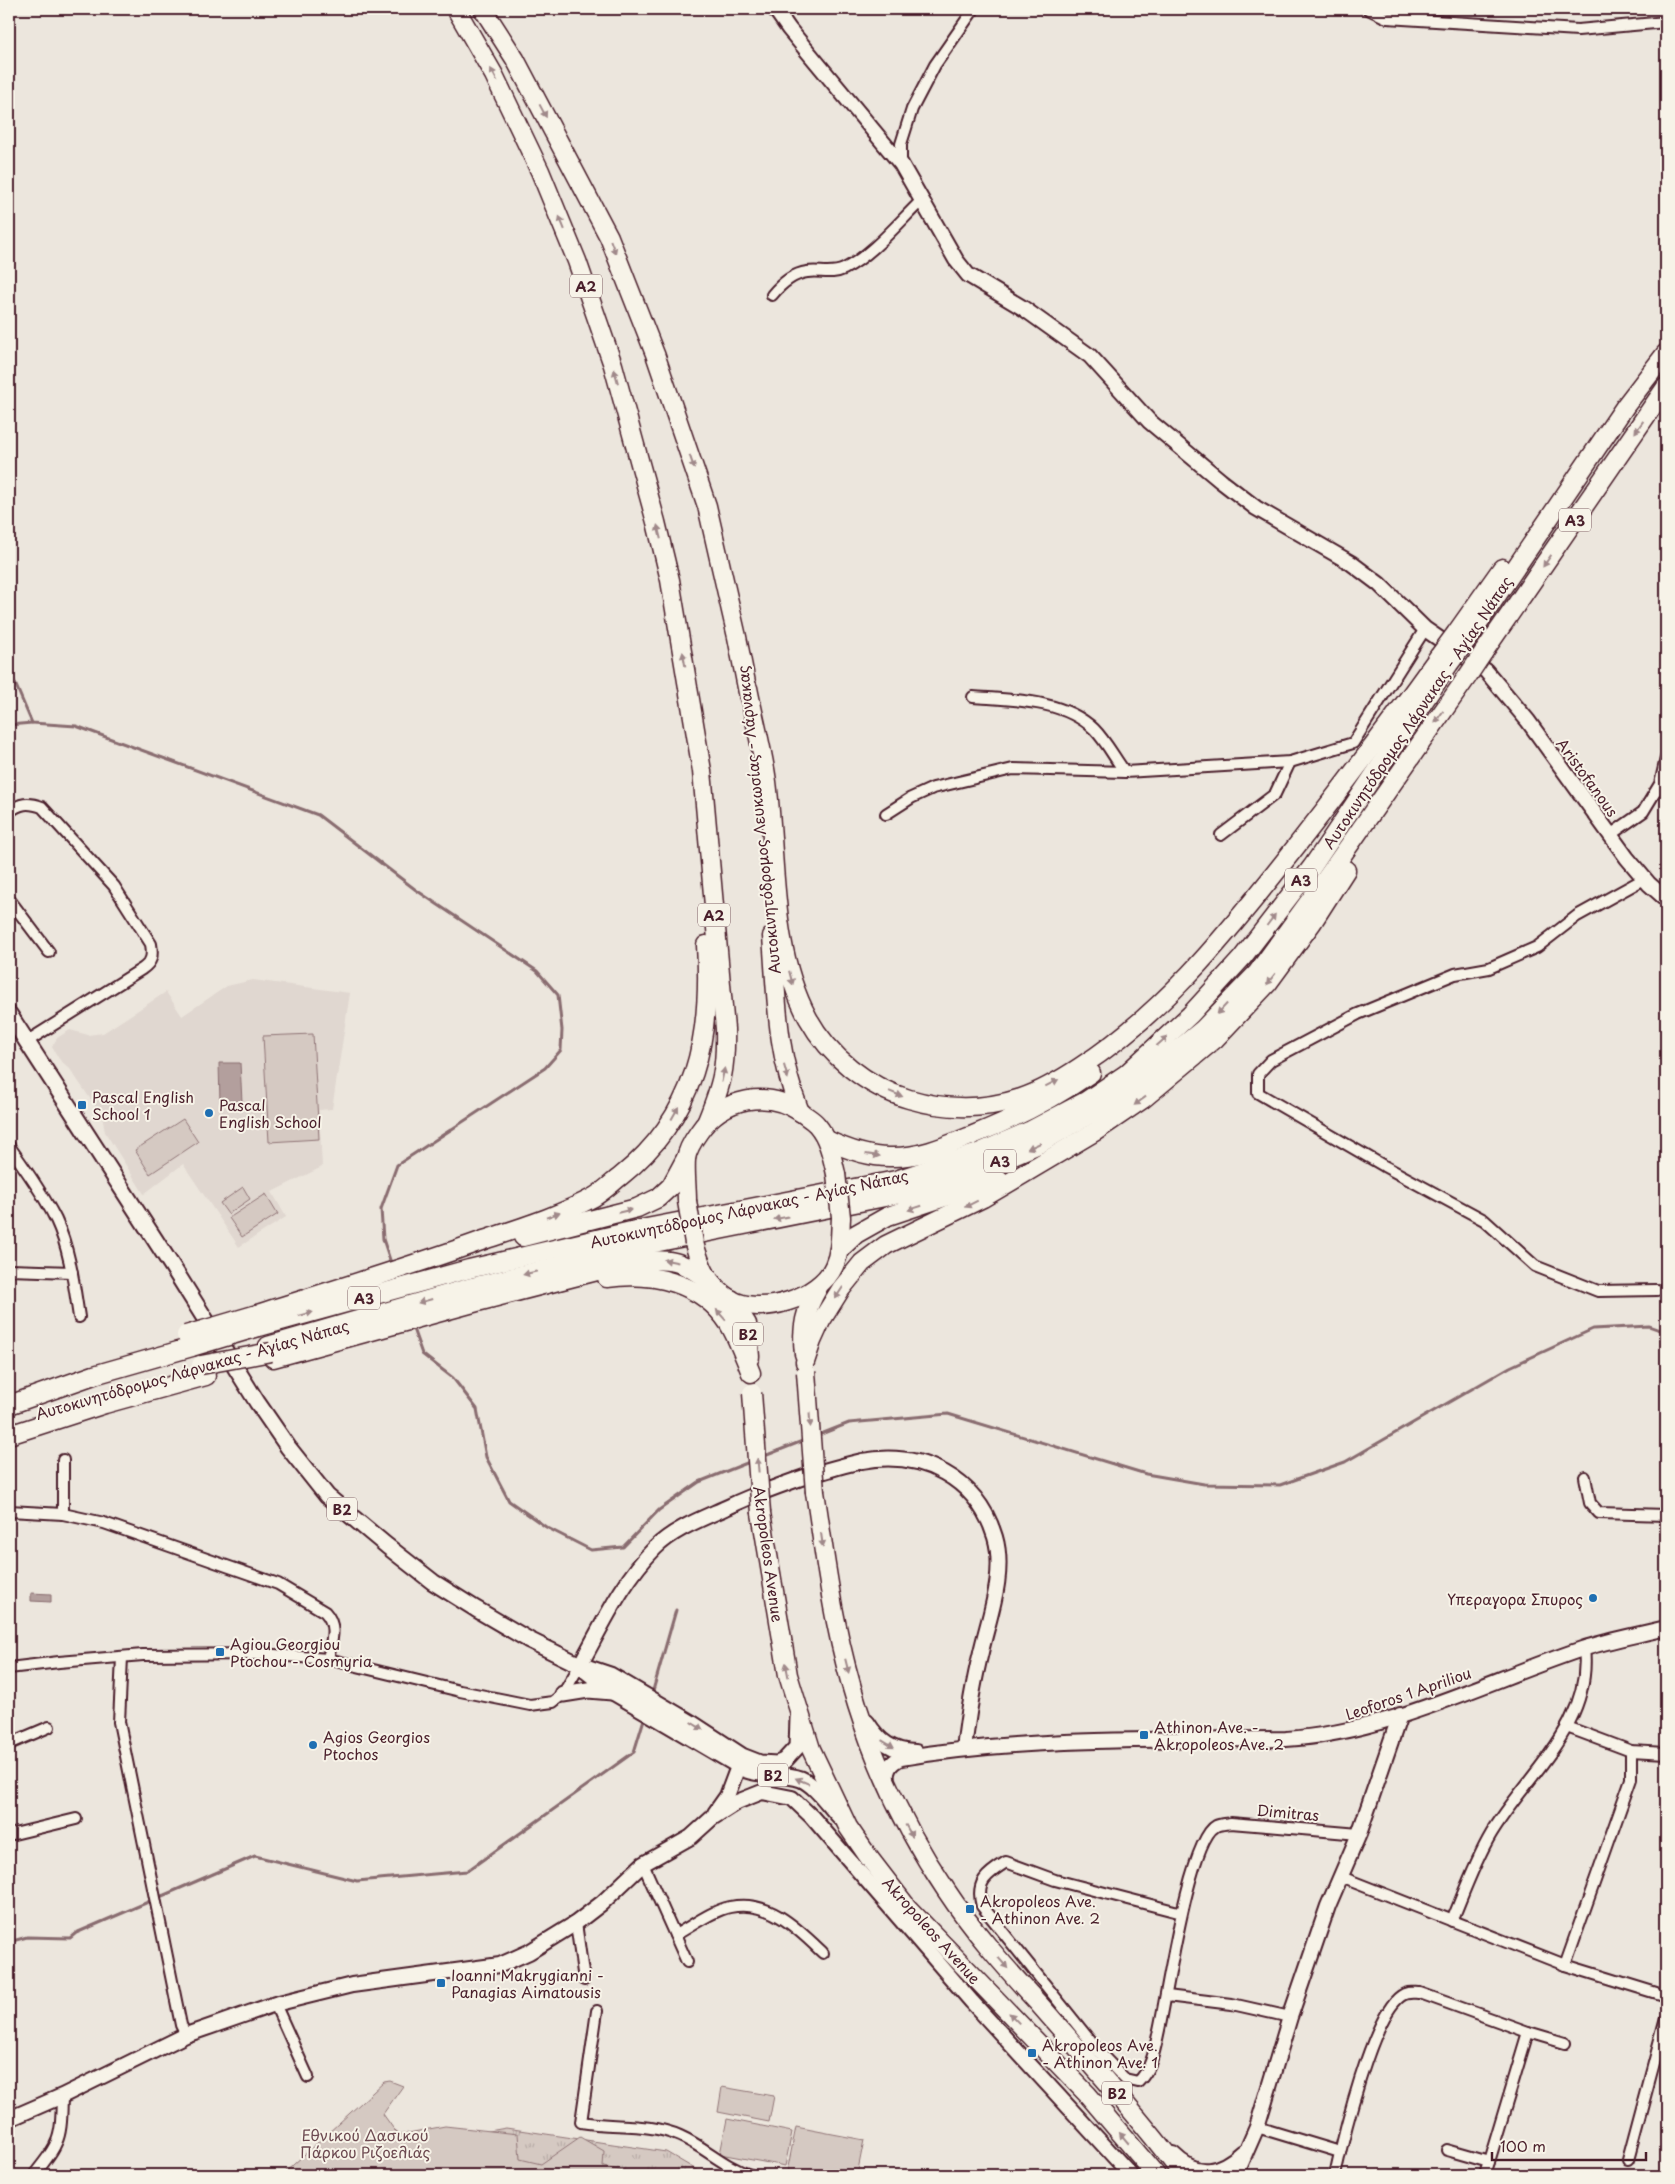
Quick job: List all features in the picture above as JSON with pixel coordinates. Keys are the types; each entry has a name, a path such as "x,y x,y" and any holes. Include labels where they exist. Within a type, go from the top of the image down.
{"highway":[{"name":"A2","path":"456,9 494,75 540,171 577,261 613,365 670,580 702,772 725,1029 726,1062 720,1088 707,1121"},
{"name":"Αυτοκινητόδρομος Λευκωσίας - Λάρνακας","path":"483,9 515,59 609,237 638,309 707,506 748,688 770,911 778,1030 783,1061 800,1112"},
{"path":"748,688 767,780 783,946 794,988 822,1040 840,1060 865,1078 895,1095 923,1103 961,1108 990,1106 1023,1098 1057,1082 1106,1050 1170,996 1223,939 1444,660 1581,458 1626,405 1666,353"},
{"name":"Αυτοκινητόδρομος Λάρνακας - Αγίας Νάπας","path":"270,1352 472,1287 639,1246 900,1194 983,1168 1039,1144 1094,1112 1135,1085 1203,1029 1256,973 1389,789 1666,387"},
{"name":"Αυτοκινητόδρομος Λάρνακας - Αγίας Νάπας","path":"9,1404 189,1341 257,1321 631,1231 896,1180 978,1153 1031,1130 1086,1101 1126,1074 1190,1015 1242,958 1312,867 1433,686 1444,660"},
{"path":"827,1140 865,1154 888,1158 913,1156 944,1147 1013,1119 1062,1094 1116,1055 1177,1006 1232,946 1433,686"},
{"path":"257,1321 560,1213 595,1196 639,1161 659,1138 675,1115 696,1071 704,1039 707,1007 707,965 694,780 692,708"},
{"path":"806,1367 812,1341 822,1321 841,1289 862,1263 886,1245 983,1198 1096,1131 1143,1099 1215,1039 1268,983 1312,923 1358,850 1389,789"},
{"path":"9,1435 204,1371 270,1352 386,1327 632,1262 655,1259 674,1261 692,1267 731,1299 746,1304 777,1304 793,1300 818,1288 834,1268 840,1250 841,1217 836,1174 827,1140 816,1123 787,1103 773,1100 749,1099 736,1102 707,1121 671,1186 658,1198 637,1208 425,1262"},
{"path":"686,1158 687,1202 694,1243 703,1271 713,1284"},
{"path":"840,1250 856,1234 888,1216 951,1196 1043,1162"},
{"path":"532,1287 632,1274 665,1279 691,1288 713,1306 728,1322 738,1340 751,1373"},
{"name":"B2","path":"806,1367 803,1323 807,1307 818,1288"},
{"name":"B2","path":"731,1299 747,1324 751,1373"},
{"path":"9,1394 189,1341"},
{"name":"Akropoleos Avenue","path":"806,1367 815,1492 836,1624 858,1707 887,1787 908,1830 946,1891 988,1947 1147,2127 1183,2175"},
{"name":"Αυτοκινητόδρομος Λάρνακας - Αγίας Νάπας","path":"9,1424 102,1393 204,1371"},
{"name":"Akropoleos Avenue","path":"751,1373 762,1513 770,1576 788,1675 814,1757 848,1827 870,1860 907,1907 1088,2095 1156,2175"}],"main road":[{"name":"Aristofanous","path":"775,9 789,29 901,164 956,260 968,275 1023,308 1090,356 1150,421 1256,508 1351,563 1379,584 1425,629 1486,671 1528,721 1644,879 1666,900"},
{"name":"B2","path":"9,1014 172,1266 257,1402 288,1447 326,1496 433,1582 529,1640 580,1665 610,1675 648,1705 740,1761 756,1774 802,1780 816,1790 848,1827"},
{"path":"580,1665 626,1584 655,1548 676,1532 750,1496 824,1471 863,1461 885,1459 911,1460 931,1466 950,1475 966,1488 985,1511 996,1539 999,1565 997,1579 973,1690 964,1749"},
{"name":"Leoforos 1 Apriliou","path":"887,1787 886,1774 893,1762 964,1749 1084,1740 1316,1737 1357,1729 1584,1648 1666,1628"},
{"name":"B2","path":"580,1665 614,1692 648,1705"},
{"path":"562,1694 588,1690 614,1692"},
{"name":"B2","path":"740,1761 777,1764 789,1757 797,1746 797,1706"},
{"name":"Leoforos 1 Apriliou","path":"858,1707 873,1732 886,1745 900,1751 942,1752"},
{"path":"1236,2175 1257,2127 1290,2017 1328,1906 1359,1834 1400,1715"},
{"path":"712,1818 727,1796 740,1761"},
{"path":"9,2119 62,2096 186,2035 275,2004 352,1985 500,1965 529,1952 576,1923 602,1903 643,1864 692,1837 712,1818 737,1802 762,1792 792,1798 812,1817 972,2002 1131,2175"},
{"path":"1147,2127 1178,2159 1188,2166 1197,2169 1207,2171 1229,2164 1247,2148"}],"street":[{"path":"901,164 901,144 912,109 935,65 974,9"},
{"path":"1368,9 1387,18 1578,30 1666,22"},
{"path":"772,295 783,281 807,272 826,274 844,270 867,254 922,200"},
{"path":"886,814 911,798 933,788 1013,769 1125,772 1290,762 1353,743 1425,629"},
{"path":"973,697 1026,701 1071,713 1094,729 1125,772"},
{"path":"1610,835 1643,812 1660,784 1666,758"},
{"path":"1221,835 1275,794 1290,762"},
{"path":"9,812 19,804 33,803 42,807 114,886 151,944 153,954 150,963 142,969 26,1042"},
{"path":"1644,879 1577,916 1536,947 1489,968 1455,974 1358,1014 1270,1060 1258,1074 1258,1093 1384,1166 1484,1220 1535,1266 1598,1291 1657,1290"},
{"path":"9,899 49,952"},
{"path":"9,1146 42,1193 57,1222 72,1272 79,1317"},
{"path":"9,1270 72,1272"},
{"path":"62,1514 63,1460"},
{"path":"1585,1477 1590,1502 1599,1512 1666,1515"},
{"path":"9,1511 62,1514 104,1523 278,1584 325,1612 329,1617 334,1632 328,1659"},
{"path":"1452,1921 1491,1834 1538,1773 1567,1727 1583,1688 1586,1673 1584,1648"},
{"path":"9,1668 122,1657 261,1654 328,1659 460,1691 530,1705 553,1702 562,1694 580,1665"},
{"path":"122,1657 119,1722 181,2025 186,2035"},
{"path":"1567,1727 1632,1751 1666,1754"},
{"path":"9,1744 49,1728"},
{"path":"1565,1965 1617,1824 1631,1779 1632,1751"},
{"path":"9,1833 14,1834 76,1819"},
{"name":"Dimitras","path":"1182,1913 1195,1860 1205,1838 1215,1826 1231,1823 1359,1834"},
{"path":"1006,1862 1055,1880 1182,1913 1167,1996 1152,2062 1138,2082 1130,2082 1100,2054 982,1906 979,1892 985,1878 1006,1862"},
{"path":"643,1864 687,1962"},
{"path":"1341,1877 1565,1965 1666,1996"},
{"path":"675,1935 718,1911 730,1907 754,1906 790,1922 823,1953"},
{"path":"576,1923 584,1980"},
{"path":"1335,2175 1368,2052 1393,2003 1402,1995 1408,1992 1420,1993 1528,2032 1565,2043"},
{"path":"1167,1996 1232,2004 1290,2017"},
{"path":"275,2004 308,2076"},
{"path":"597,2011 581,2122 632,2125 680,2136 728,2167 750,2175"},
{"path":"1628,2160 1666,2018"},
{"path":"1485,2175 1528,2032"},
{"path":"34,2175 55,2149 61,2133 62,2096"},
{"path":"1257,2127 1340,2152"},
{"path":"1447,2150 1489,2162"}],"shaded area":[{"name":"Pascal English School","path":"253,980 350,993 332,1109 319,1110 322,1167 272,1192 286,1217 239,1247 183,1164 144,1194 105,1132 102,1116 70,1069 59,1059 52,1047 57,1038 70,1030 88,1035 103,1033 166,992 182,1016 227,986"},
{"path":"219,1063 240,1063 242,1102 220,1103"},
{"path":"31,1593 51,1594 51,1602 31,1601"}],"green space":[{"path":"313,1034 319,1139 269,1142 263,1036"},
{"path":"183,1119 198,1142 150,1174 135,1150"},
{"path":"243,1187 250,1199 228,1214 220,1203"},
{"path":"266,1194 278,1214 242,1237 229,1218"},
{"name":"Εθνικού Δασικού Πάρκου Ριζοελιάς","path":"390,2081 403,2086 383,2114 398,2135 445,2126 518,2134 520,2159 541,2164 580,2137 604,2151 603,2167 646,2175 282,2175 384,2082"},
{"path":"722,2087 774,2096 769,2122 718,2112"},
{"name":"Εθνικού Δασικού Πάρκου Ριζοελιάς","path":"362,2104 405,2138 455,2137 506,2128 666,2152 705,2175 282,2175 337,2129"},
{"path":"727,2119 792,2132 785,2166 720,2154"},
{"path":"796,2127 864,2140 857,2175 803,2175 787,2172"}],"waterway":[{"path":"9,669 32,723 76,726 318,815 416,890 537,971 558,995 562,1030 561,1050 545,1068 397,1165 381,1209 383,1239 392,1266"},
{"path":"9,725 32,723"},
{"path":"412,1326 422,1354 453,1378 477,1409 486,1457 509,1501 546,1527 591,1550 623,1547 659,1510 699,1482 752,1461"},
{"path":"816,1436 849,1423 948,1414 1146,1474 1204,1484 1280,1485 1345,1462 1510,1367 1593,1329 1649,1326 1666,1332"},
{"path":"762,1457 805,1440"},
{"path":"652,1694 676,1610"},
{"path":"9,1942 27,1937 70,1938 76,1933 255,1856 357,1881 467,1871 634,1752 645,1716"}],"place":[{"name":"Pascal English School 1","path":"82,1105"},
{"name":"Pascal English School","path":"209,1113"},
{"name":"Υπεραγορα Σπυρος","path":"1593,1598"},
{"name":"Agiou Georgiou Ptochou - Cosmyria","path":"220,1652"},
{"name":"Athinon Ave. - Akropoleos Ave. 2","path":"1144,1735"},
{"name":"Agios Georgios Ptochos","path":"313,1745"},
{"name":"Akropoleos Ave. - Athinon Ave. 2","path":"970,1909"},
{"name":"Ioanni Makrygianni - Panagias Aimatousis","path":"441,1983"},
{"name":"Akropoleos Ave. - Athinon Ave. 1","path":"1032,2053"}]}
